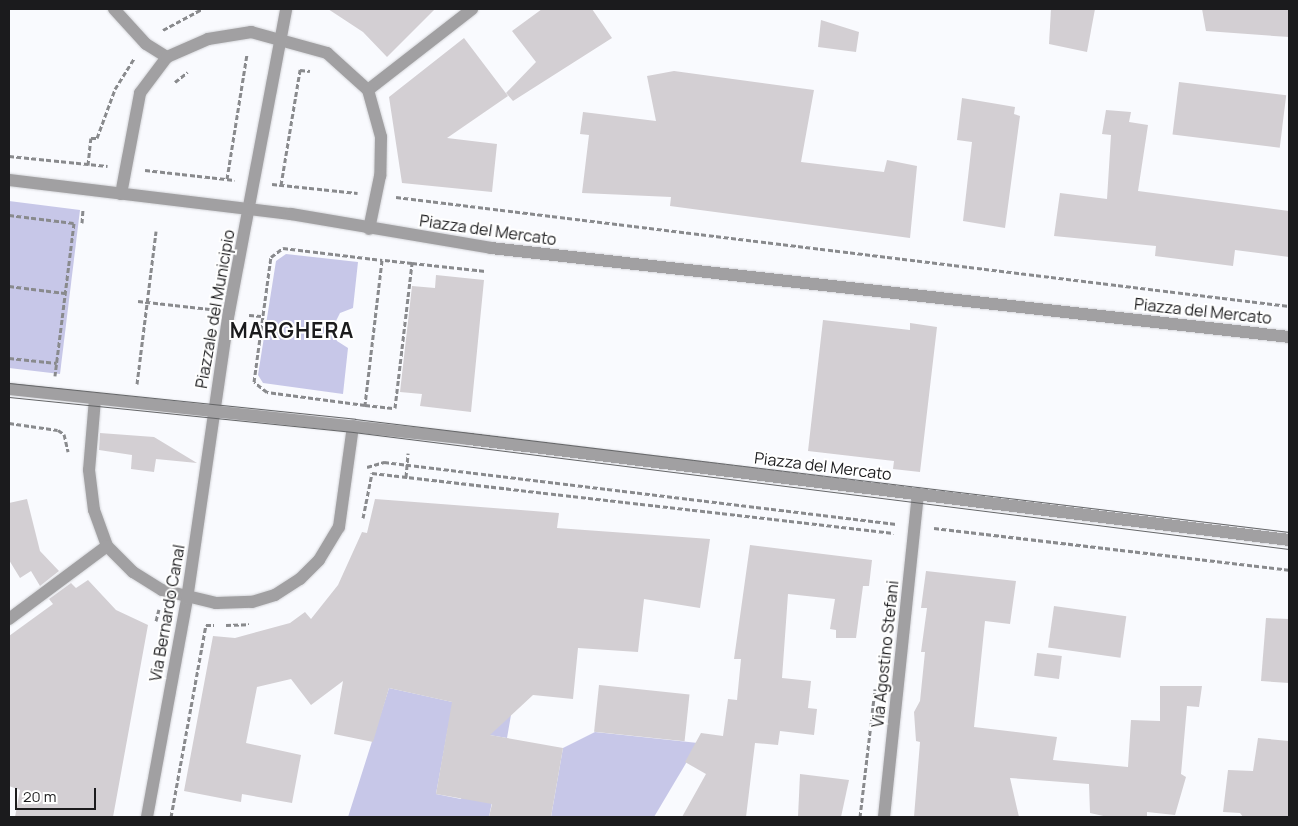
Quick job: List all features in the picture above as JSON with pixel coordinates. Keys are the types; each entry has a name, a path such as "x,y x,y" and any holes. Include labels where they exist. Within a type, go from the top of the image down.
{"street":[{"path":"114,9 146,44 167,57"},
{"name":"Piazzale del Municipio","path":"214,412 248,210 286,9"},
{"path":"368,90 472,9"},
{"path":"122,194 140,92 167,57 217,38 250,32 280,38 328,53 368,90 381,137 380,176 369,229"},
{"name":"Piazzale del Municipio","path":"9,180 248,210 369,229"},
{"name":"Piazza del Mercato","path":"369,229 491,248 1289,337"},
{"name":"Piazzale del Municipio","path":"9,389 353,426"},
{"path":"95,399 89,470 94,510 107,546 133,572 187,599 252,602 300,579 320,560 339,527 353,426"},
{"name":"Via Bernardo Canal","path":"147,817 187,599 214,412"},
{"name":"Piazza del Mercato","path":"353,426 1289,540"},
{"name":"Via Agostino Stefani","path":"884,817 918,494"},
{"path":"9,619 107,546"}],"path":[{"path":"154,37 176,19 202,9"},
{"path":"227,179 249,54 242,53"},
{"path":"87,173 91,138 97,138 115,89 138,54"},
{"path":"170,88 197,66"},
{"path":"281,185 300,70 317,72"},
{"path":"9,156 88,164"},
{"path":"141,170 142,162"},
{"path":"359,193 360,188"},
{"path":"433,202 1289,306"},
{"path":"9,215 74,223 55,376"},
{"path":"137,384 156,231"},
{"path":"412,263 395,408 364,405 258,388 252,375 271,257 283,248 486,271"},
{"path":"364,405 382,260"},
{"path":"9,286 65,293"},
{"path":"138,301 217,310"},
{"path":"249,314 261,316"},
{"path":"9,358 57,363"},
{"path":"9,423 58,430 68,442 68,458"},
{"path":"406,477 409,448"},
{"path":"363,471 374,462 407,464 894,524"},
{"path":"362,521 372,473 894,533 892,543"},
{"path":"927,527 1289,570"},
{"path":"156,621 159,608"},
{"path":"214,620 238,617"},
{"path":"171,817 206,625 252,623"},
{"path":"860,817 876,680"}],"shaded area":[{"path":"9,201 80,210 60,374 9,368"},
{"path":"286,254 358,262 353,308 340,313 332,329 337,341 348,348 343,394 263,383 258,375 276,261"},
{"path":"389,688 511,715 507,738 448,728 436,794 461,799 464,787 494,792 489,817 348,817"},
{"path":"595,732 698,743 654,817 551,817 563,748"}],"building":[{"path":"328,9 435,9 387,57 363,32"},
{"path":"542,9 592,9 612,38 513,101 506,93 536,62 512,31"},
{"path":"1051,9 1095,9 1087,52 1049,44"},
{"path":"1202,9 1289,9 1289,37 1206,31"},
{"path":"821,20 859,32 856,52 818,47"},
{"path":"464,38 508,96 447,138 497,144 492,192 402,183 389,97"},
{"path":"674,71 814,90 801,162 884,172 887,160 917,166 910,238 670,206 671,197 582,193 589,135 580,134 583,112 656,121 647,76"},
{"path":"1179,82 1286,95 1280,148 1173,135"},
{"path":"962,98 1015,107 1014,114 1020,116 1005,228 963,221 972,142 957,140"},
{"path":"1106,110 1131,112 1129,122 1148,125 1138,191 1289,211 1289,257 1235,250 1233,266 1155,256 1156,246 1054,236 1060,193 1107,199 1111,135 1102,134"},
{"path":"436,275 484,280 471,412 420,406 422,394 400,392 412,286 435,288"},
{"path":"823,320 910,330 910,323 937,327 920,472 893,469 894,461 808,451"},
{"path":"100,433 154,437 197,463 156,459 154,472 131,469 132,455 99,450"},
{"path":"27,499 40,551 59,571 40,586 31,571 20,578 9,560 9,503"},
{"path":"375,499 559,513 557,528 710,539 700,608 644,599 638,652 578,648 573,699 533,695 490,735 563,748 551,817 489,817 492,804 436,794 452,702 389,688 373,742 334,734 343,681 311,705 291,679 257,687 246,743 301,755 292,803 242,794 241,802 184,791 213,636 235,638 290,623 305,612 311,619 338,585 362,532 367,533"},
{"path":"750,545 872,560 869,586 863,586 856,638 836,638 836,630 830,629 835,599 788,594 782,678 811,681 808,708 817,709 814,735 780,731 778,745 755,743 746,817 682,817 706,774 685,762 701,733 723,736 728,699 737,700 741,659 734,659"},
{"path":"926,571 1016,581 1010,624 985,621 974,727 1057,737 1053,760 1128,767 1131,720 1160,721 1160,686 1202,686 1199,707 1187,706 1181,774 1186,777 1175,815 1147,812 1147,817 1108,817 1090,813 1089,784 1010,778 1019,817 914,817 920,742 916,741 914,712 920,701 925,652 921,652 927,608 921,608"},
{"path":"88,580 116,610 148,625 113,817 15,817 20,790 9,786 9,636 53,604 49,599 71,583 76,588"},
{"path":"1054,606 1126,616 1120,658 1048,648"},
{"path":"1266,618 1289,619 1289,683 1261,681"},
{"path":"1037,653 1062,656 1059,679 1034,676"},
{"path":"599,685 690,695 685,741 594,732"},
{"path":"1258,738 1289,741 1289,817 1243,817 1240,813 1223,812 1228,770 1253,771"},
{"path":"800,774 849,780 841,817 798,817"}],"tram line":[{"path":"9,383 355,419 1289,532"},
{"path":"9,397 353,432 1289,549"}],"district":[{"name":"MARGHERA","path":"292,330"}]}
